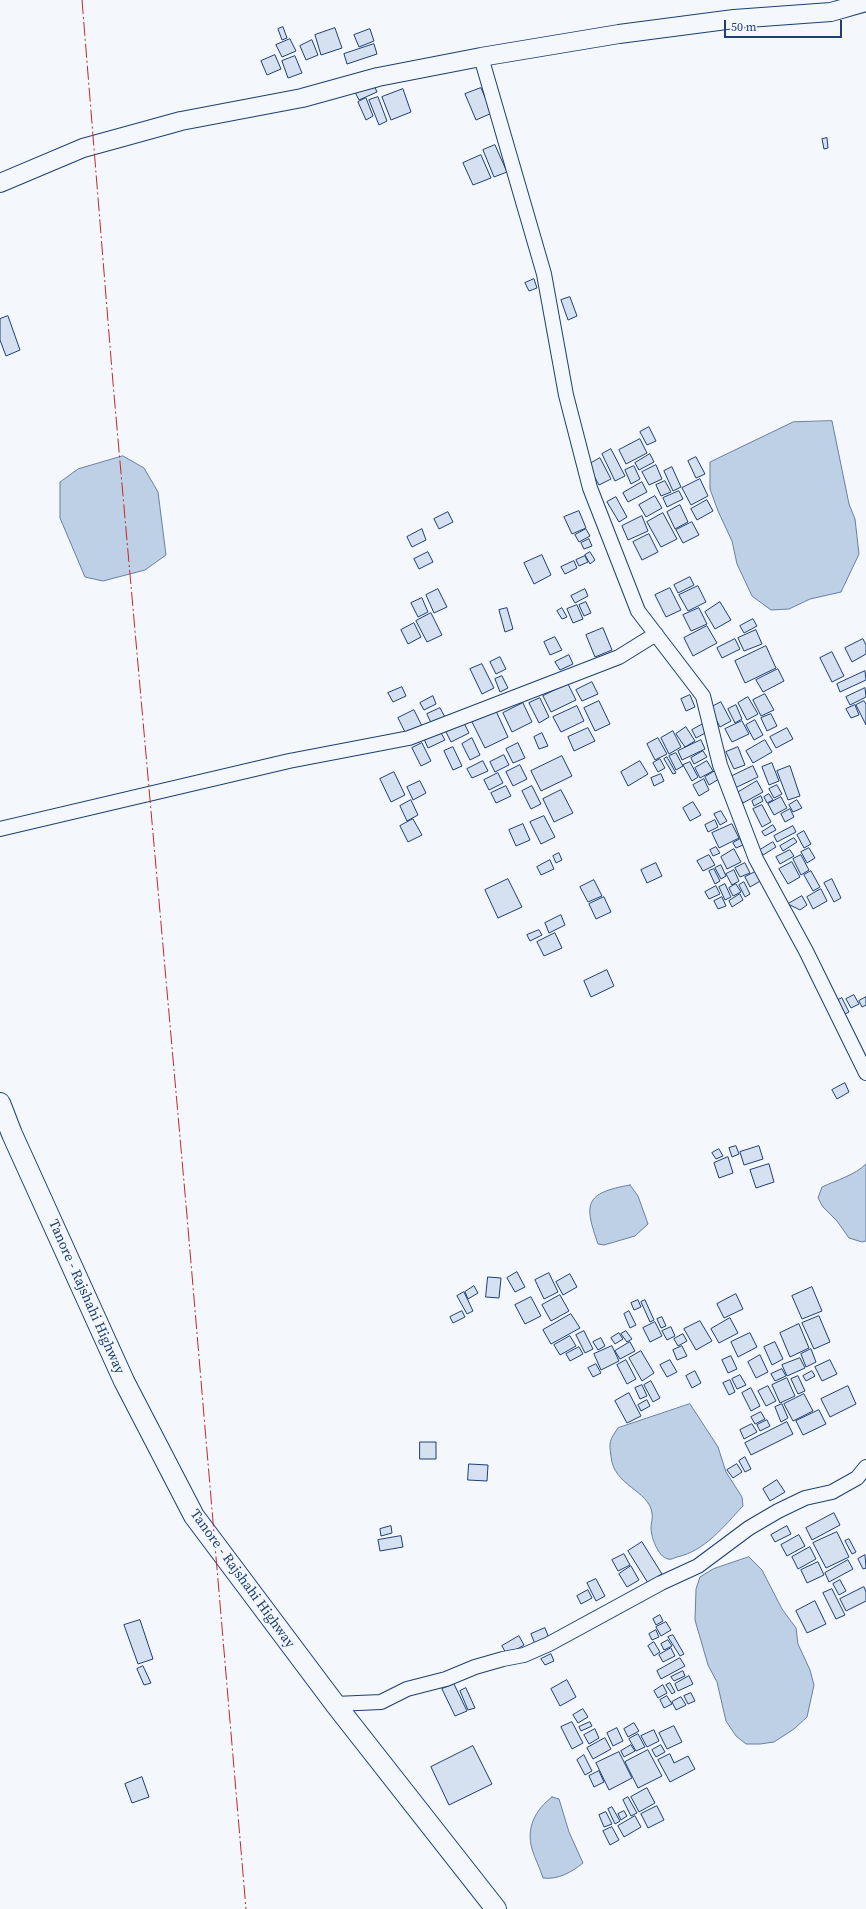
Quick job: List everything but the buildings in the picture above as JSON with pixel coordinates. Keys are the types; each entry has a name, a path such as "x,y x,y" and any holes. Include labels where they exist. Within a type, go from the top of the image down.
{"main road":[{"name":"Tanore - Rajshahi Highway","path":"0,1103 12,1134 124,1381 194,1516 334,1704 496,1909"}],"street":[{"path":"0,183 83,148 181,121 302,98 378,77 481,57 619,34 734,19 831,12 866,2"},
{"path":"481,57 544,274 566,395 590,488 638,611 703,696 720,765 756,859 806,951 866,1073"},
{"path":"0,829 289,761 408,738 619,657 656,634"},
{"path":"334,1704 381,1702 407,1689 446,1679 496,1661 524,1655 549,1644 661,1583 698,1566 748,1528 778,1511 805,1498 832,1492 857,1478 866,1467"}],"water":[{"path":"832,421 849,504 855,519 859,554 841,592 810,599 789,609 771,610 752,596 737,564 732,541 718,511 710,489 710,462 793,422"},
{"path":"123,456 144,468 158,492 166,555 145,570 103,581 85,577 60,518 60,482 78,469"},
{"path":"866,1164 866,1241 862,1242 849,1238 837,1221 823,1207 818,1198 822,1187 851,1174"},
{"path":"630,1185 638,1196 648,1224 635,1236 604,1245 598,1244 591,1219 590,1210 592,1202 596,1197 604,1192"},
{"path":"690,1404 718,1447 726,1472 742,1497 743,1506 705,1544 687,1554 669,1559 661,1555 658,1551 652,1536 652,1515 649,1505 645,1499 624,1481 613,1466 610,1444 611,1439 618,1428"},
{"path":"749,1557 762,1570 782,1609 796,1628 798,1644 810,1670 814,1685 807,1717 794,1729 774,1742 760,1744 746,1744 736,1736 726,1721 717,1682 708,1665 695,1620 696,1589 700,1577 713,1569"},
{"path":"552,1797 559,1799 569,1832 583,1863 559,1877 543,1878 532,1849 530,1834 533,1820 541,1808"}],"power":[{"path":"82,0 113,383 187,1216 246,1909"}]}
